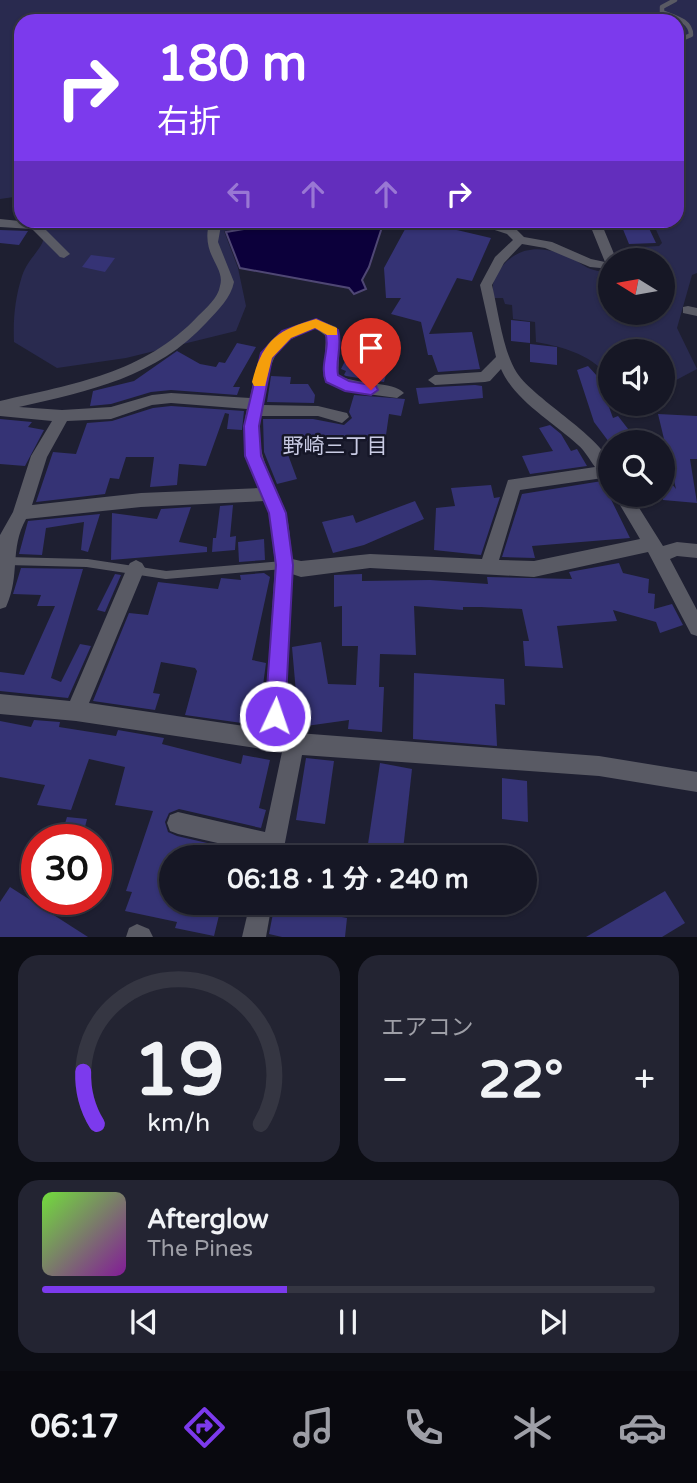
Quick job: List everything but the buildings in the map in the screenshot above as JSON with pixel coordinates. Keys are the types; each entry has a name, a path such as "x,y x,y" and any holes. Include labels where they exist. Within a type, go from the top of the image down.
{"street":[{"path":"37,228 64,254"},
{"path":"0,409 117,378 172,350 210,310 226,288 228,278 210,241 212,228"},
{"path":"500,228 573,254 591,265 598,264"},
{"path":"597,228 605,248"},
{"path":"515,232 511,246 490,274 486,285 503,358 511,376 525,392 586,443 598,459"},
{"path":"274,845 284,743 284,565 278,513 253,456 251,426 266,356 286,334 316,323 331,330 334,339 329,365 331,378 345,386 397,394"},
{"path":"435,380 485,377 503,358"},
{"path":"0,409 62,416 111,413 152,400 171,398 318,411 342,417"},
{"path":"0,601 7,580 8,536 21,513 40,456 62,416"},
{"path":"488,567 514,485 598,475"},
{"path":"21,513 141,500 270,494"},
{"path":"629,507 697,628"},
{"path":"284,565 301,569 370,561 534,569 655,550 697,551"},
{"path":"76,711 136,568"},
{"path":"0,704 76,711 284,743 599,766 697,782"},
{"path":"178,823 253,845"},
{"path":"254,937 259,915"}],"lane":[{"path":"667,14 662,12 662,7 676,0"},
{"path":"684,22 691,29 691,35 684,38"},
{"path":"8,561 87,563 136,568 166,575 284,565"}],"shaded area":[{"path":"0,0 697,0 697,273 692,275 677,328 697,369 675,381 675,339 598,339 598,366 568,350 536,342 535,322 513,319 512,305 505,304 503,298 494,298 493,283 504,264 519,253 535,249 552,251 598,271 598,326 676,326 676,248 624,248 659,246 662,243 655,228 684,228 684,14 14,14 14,197 0,199"},
{"path":"46,228 241,228 224,231 238,268 246,306 236,331 126,358 57,368 14,342 15,309 22,276 41,245"},
{"path":"250,228 382,228 362,280 366,289 354,294 349,288 240,268 226,232"}],"slow traffic":[{"path":"260,382 266,356 286,334 316,323 332,332"}],"district":[{"name":"野崎三丁目","path":"335,446"}],"route":[{"path":"275,716 284,565 278,513 253,456 251,426 266,356 286,334 316,323 331,330 334,339 329,365 331,378 345,386 371,390"}]}
